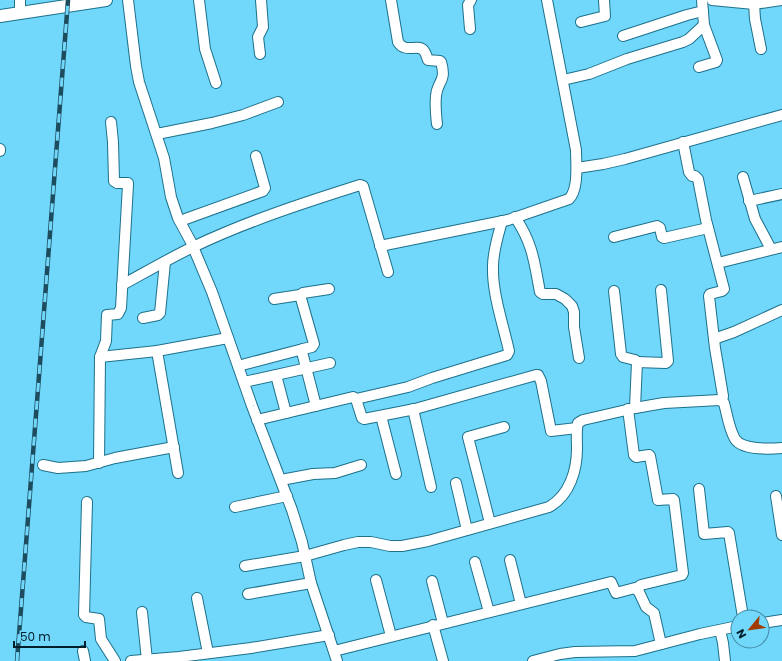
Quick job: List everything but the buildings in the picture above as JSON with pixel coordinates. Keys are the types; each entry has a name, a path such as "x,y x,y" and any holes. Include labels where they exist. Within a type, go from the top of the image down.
{"street":[{"path":"20,0 20,13"},
{"path":"0,16 106,0"},
{"path":"128,0 139,82 164,158 171,197 180,221 212,292 287,496 335,656 391,636 611,582 616,592 636,589 641,585 682,575 683,573 674,500 658,500 650,456 635,457 631,409 637,362"},
{"path":"199,0 204,49 216,83"},
{"path":"260,54 258,37 263,27 261,0"},
{"path":"392,0 398,42 400,45 404,48 423,50 428,60 440,61 442,65 443,79 436,93 437,124"},
{"path":"470,29 468,5 471,0"},
{"path":"380,246 502,221 569,199 572,196 576,168 576,150 547,0"},
{"path":"581,22 605,16 604,0"},
{"path":"699,67 716,62 717,60 704,25 702,0"},
{"path":"712,0 754,4 782,0"},
{"path":"754,4 755,19 761,49"},
{"path":"623,36 687,14 703,11"},
{"path":"563,80 589,74 627,59 683,42 689,39 704,25"},
{"path":"156,134 212,123 243,115 278,102"},
{"path":"576,168 625,159 782,114"},
{"path":"99,463 100,357 106,341 106,316 108,314 118,314 120,312 128,185 128,183 117,183 114,181 111,122"},
{"path":"683,142 689,172 692,176 695,176 698,179 708,228 724,289 722,291 710,294 709,296 723,396 722,401 724,403 734,437 739,442 761,449 782,448"},
{"path":"180,221 263,191 265,188 256,156"},
{"path":"743,177 755,219 771,249"},
{"path":"122,286 193,247 268,215 360,185 363,186 388,272"},
{"path":"749,201 782,194"},
{"path":"515,217 527,237 531,248 540,292 543,294 556,294 565,299 572,306 579,358"},
{"path":"258,420 353,397 356,398 408,387 432,378 508,355 509,351 496,293 492,267 493,255 502,221"},
{"path":"614,237 657,226 660,228 662,237 664,238 708,228"},
{"path":"718,263 782,247"},
{"path":"144,318 158,315 160,313 165,262"},
{"path":"274,299 329,289"},
{"path":"614,291 621,354 623,357 635,360 637,362 666,363 668,361 661,290"},
{"path":"238,366 312,347 314,344 300,295"},
{"path":"714,339 734,332 782,310"},
{"path":"100,357 157,351 228,338"},
{"path":"303,349 302,352 316,406"},
{"path":"157,351 178,473"},
{"path":"244,382 330,363"},
{"path":"276,375 286,413"},
{"path":"356,398 363,419 413,409 538,375 541,381 552,432 577,428"},
{"path":"245,566 305,556 358,542 402,546 428,541 549,506 559,500 570,484 575,471 578,423 583,420 631,409 679,402 722,401"},
{"path":"413,409 431,487"},
{"path":"380,416 396,474"},
{"path":"490,523 468,439 469,436 504,427"},
{"path":"43,465 58,468 69,468 99,463 115,458 174,448"},
{"path":"281,480 314,474 335,473 361,465"},
{"path":"456,484 467,530"},
{"path":"699,489 704,534 728,532 729,534 742,609"},
{"path":"235,508 287,496"},
{"path":"776,496 782,535"},
{"path":"87,502 84,615 86,617 99,619 101,639 115,661"},
{"path":"510,560 521,604"},
{"path":"475,562 489,612"},
{"path":"376,580 391,636"},
{"path":"432,581 443,661"},
{"path":"248,594 312,583"},
{"path":"636,589 639,592 645,606 654,613 662,644"},
{"path":"197,598 208,654"},
{"path":"142,612 147,660"},
{"path":"770,622 782,620"},
{"path":"537,661 560,654 575,652 635,651 730,628"},
{"path":"720,630 725,661"},
{"path":"133,661 180,659 329,635"}],"railway":[{"path":"17,661 68,0"}]}
